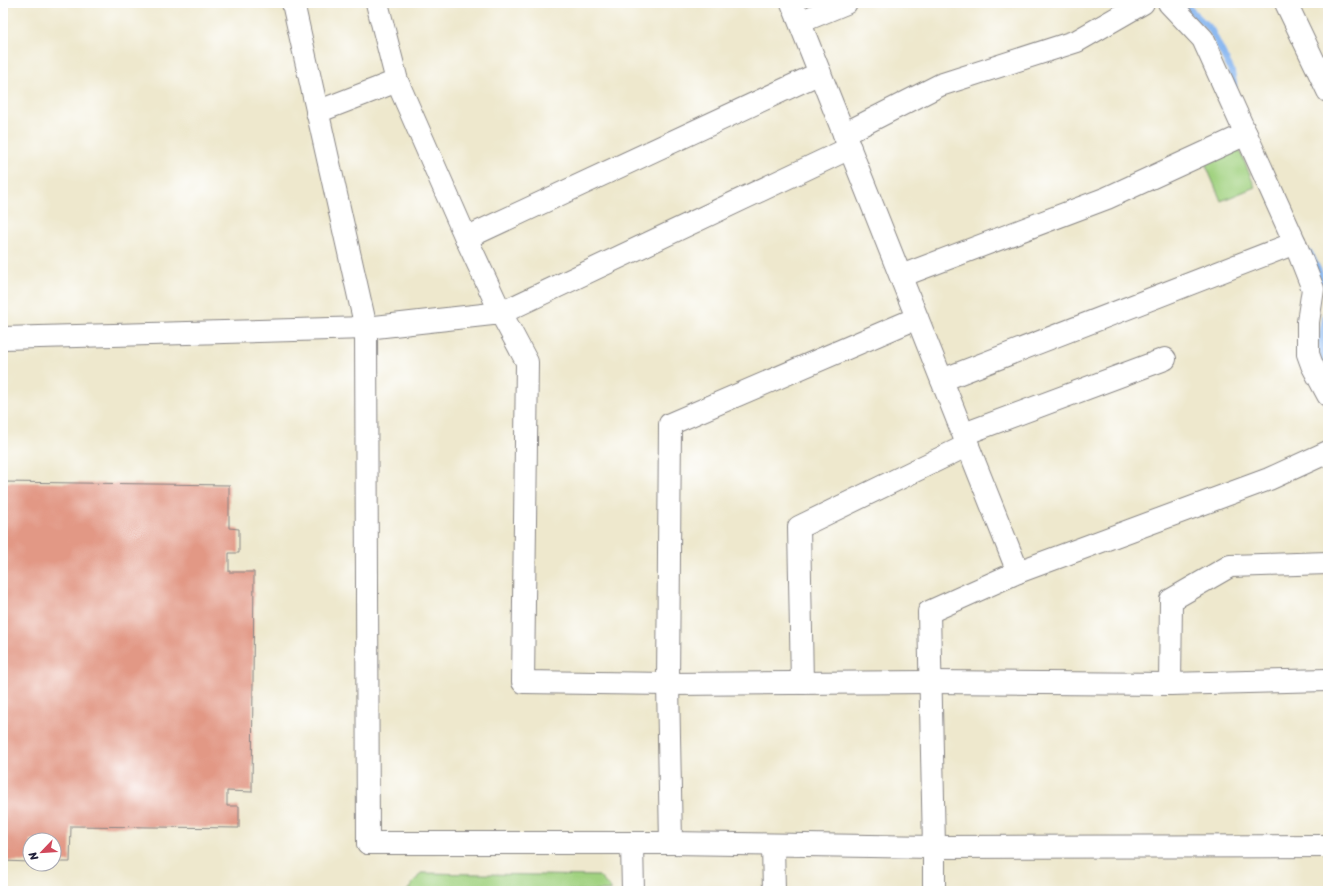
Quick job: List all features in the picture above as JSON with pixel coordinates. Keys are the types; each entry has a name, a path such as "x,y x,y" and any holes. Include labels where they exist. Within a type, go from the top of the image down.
{"street":[{"path":"293,3 366,328 368,843 671,843 934,847 1328,846"},
{"path":"377,3 397,81 466,238 501,313 527,362 523,682 668,684 930,682 1170,684 1328,680"},
{"path":"846,3 796,12 1018,572"},
{"path":"3,338 366,328 501,313 847,141 940,85 1077,41 1143,3"},
{"path":"1169,3 1203,39 1295,243 1313,289 1308,322 1308,354 1328,396"},
{"path":"1286,3 1328,91"},
{"path":"466,238 820,73"},
{"path":"317,112 397,81"},
{"path":"901,276 1107,198 1246,134"},
{"path":"942,380 1295,243"},
{"path":"671,843 668,684 670,424 917,318"},
{"path":"802,683 799,526 966,440 1165,359"},
{"path":"934,891 930,612 1018,572 1269,479 1328,452"},
{"path":"1170,684 1171,600 1230,566 1328,564"},
{"path":"632,844 633,891"},
{"path":"774,845 774,891"}],"green space":[{"path":"1239,149 1255,187 1221,201 1205,163"},
{"path":"421,873 599,876 611,889 611,891 407,891"}],"building":[{"path":"3,482 229,485 229,528 239,529 239,553 229,553 229,572 254,572 252,792 227,791 227,806 239,806 239,828 71,826 70,862 62,862 62,832 22,832 22,862 3,861"}],"waterway":[{"path":"1185,5 1211,30 1231,70 1234,86"},
{"path":"1310,254 1328,291"},
{"path":"1327,372 1324,365 1321,340 1328,308"}]}
